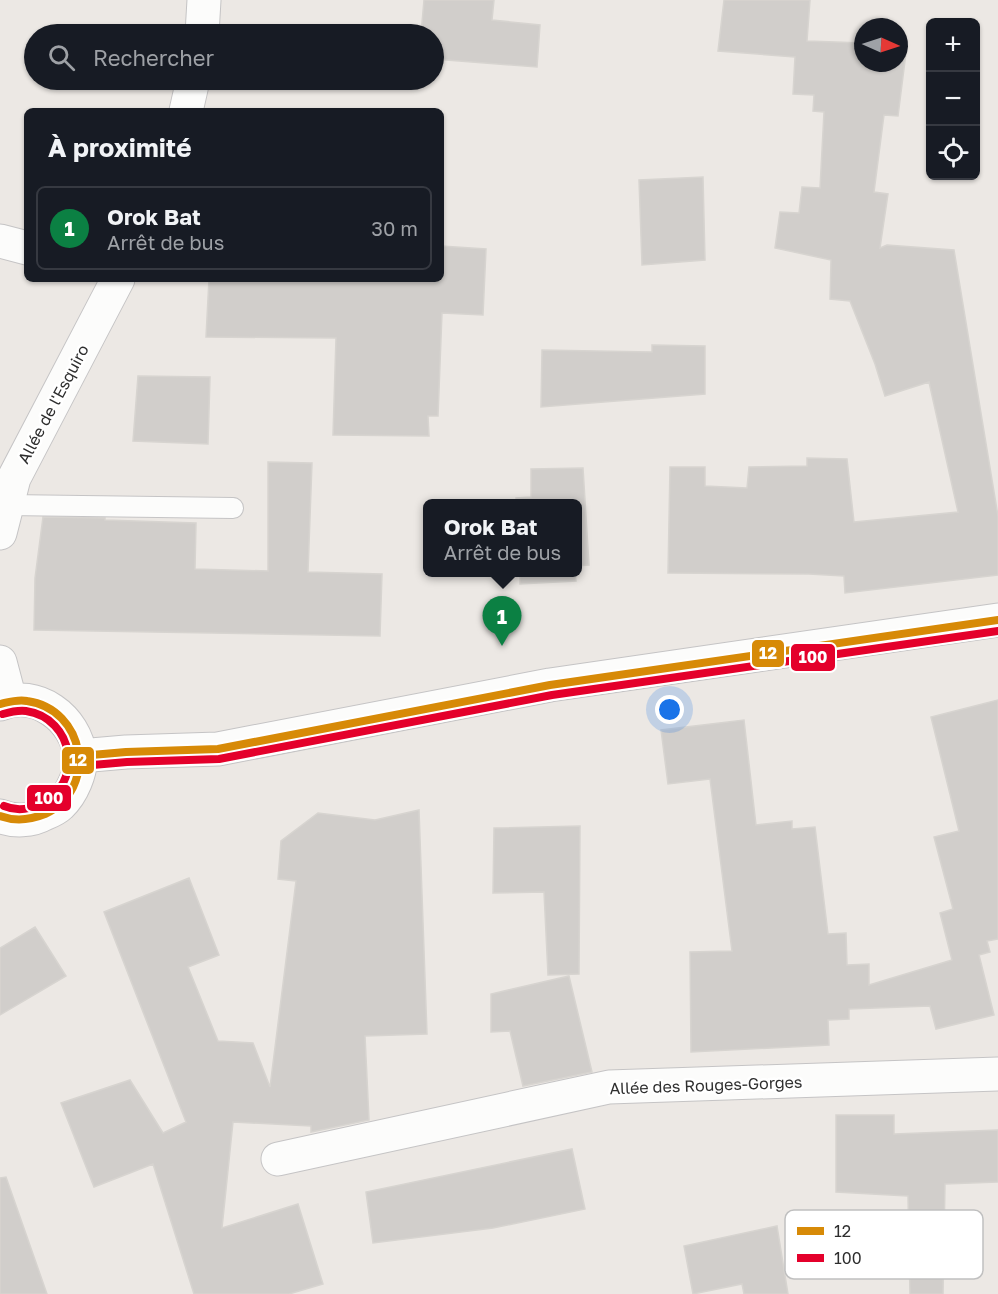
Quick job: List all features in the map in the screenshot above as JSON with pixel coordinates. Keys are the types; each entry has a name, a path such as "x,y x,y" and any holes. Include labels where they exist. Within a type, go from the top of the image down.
{"street":[{"path":"202,24 204,0"},
{"path":"187,108 191,90"},
{"path":"0,241 24,247"},
{"name":"Allée de l'Esquiro","path":"4,519 14,478 116,282"},
{"path":"80,756 218,749 550,685 998,620"},
{"path":"0,662 5,702 35,701 57,712 73,732 80,756 76,784 60,806 35,819 7,819 0,816"},
{"name":"Allée des Rouges-Gorges","path":"278,1159 609,1087 998,1074"}],"lane":[{"path":"4,519 233,508"}],"building":[{"path":"424,0 494,0 492,20 540,25 537,67 444,60 444,24 422,24"},
{"path":"724,0 810,0 807,41 854,43 854,72 904,72 898,116 884,115 874,192 888,194 880,248 887,245 954,250 998,516 998,575 845,593 844,576 668,573 670,467 705,467 705,486 747,488 749,467 807,466 807,458 847,459 854,522 958,512 929,382 885,396 850,301 830,299 831,260 775,248 780,212 799,213 802,187 820,188 824,112 813,111 814,95 793,94 795,57 718,51"},
{"path":"703,177 705,260 642,265 639,180"},
{"path":"444,246 486,249 483,315 442,313 438,416 428,416 429,436 333,435 336,338 206,337 209,282 444,282"},
{"path":"652,345 705,346 705,394 541,407 542,350 652,352"},
{"path":"138,376 210,377 208,444 133,441"},
{"path":"268,462 312,463 308,572 382,574 380,636 34,630 35,578 43,517 196,523 195,569 268,571"},
{"path":"583,468 589,565 582,566 582,499 516,499 531,497 531,469"},
{"path":"520,577 576,577 576,581 520,584"},
{"path":"998,700 998,939 987,941 990,952 979,955 994,1015 936,1029 930,1006 849,1009 849,1019 828,1020 829,1045 691,1052 690,952 732,951 710,779 668,784 661,730 744,720 756,825 792,821 792,829 815,827 828,934 846,933 847,965 869,964 869,985 952,960 940,913 953,909 934,837 959,831 931,717"},
{"path":"419,810 427,1034 365,1036 369,1120 311,1132 311,1126 233,1122 222,1228 298,1204 323,1284 289,1294 194,1294 153,1164 94,1187 61,1103 130,1080 163,1133 186,1122 104,912 189,878 219,955 188,967 218,1041 253,1043 270,1087 296,881 278,879 281,841 318,813 375,820"},
{"path":"580,826 579,974 548,975 544,892 493,893 494,828"},
{"path":"35,927 66,976 0,1015 0,948"},
{"path":"569,976 592,1072 523,1086 510,1031 491,1032 491,994"},
{"path":"836,1115 894,1115 894,1134 998,1130 998,1182 945,1184 945,1210 908,1210 908,1196 836,1192"},
{"path":"572,1149 585,1209 493,1228 373,1243 366,1192"},
{"path":"6,1177 47,1294 0,1294 0,1178"},
{"path":"777,1226 788,1294 744,1294 742,1284 693,1294 684,1246"},
{"path":"910,1279 943,1279 943,1294 910,1294"}],"transit line":[{"name":"12","path":"80,756 218,749 550,685 998,620"},
{"name":"100","path":"81,766 219,759 552,695 998,631"},
{"name":"12","path":"0,704 27,701 47,707 62,719 72,734 78,751 78,769 73,787 62,802 45,814 34,818 12,819 0,816"},
{"name":"100","path":"3,714 26,711 42,716 55,726 63,738 68,753 68,768 64,782 54,795 31,808 13,809 4,806"}],"place":[{"name":"Orok Bat","path":"502,646"}]}
